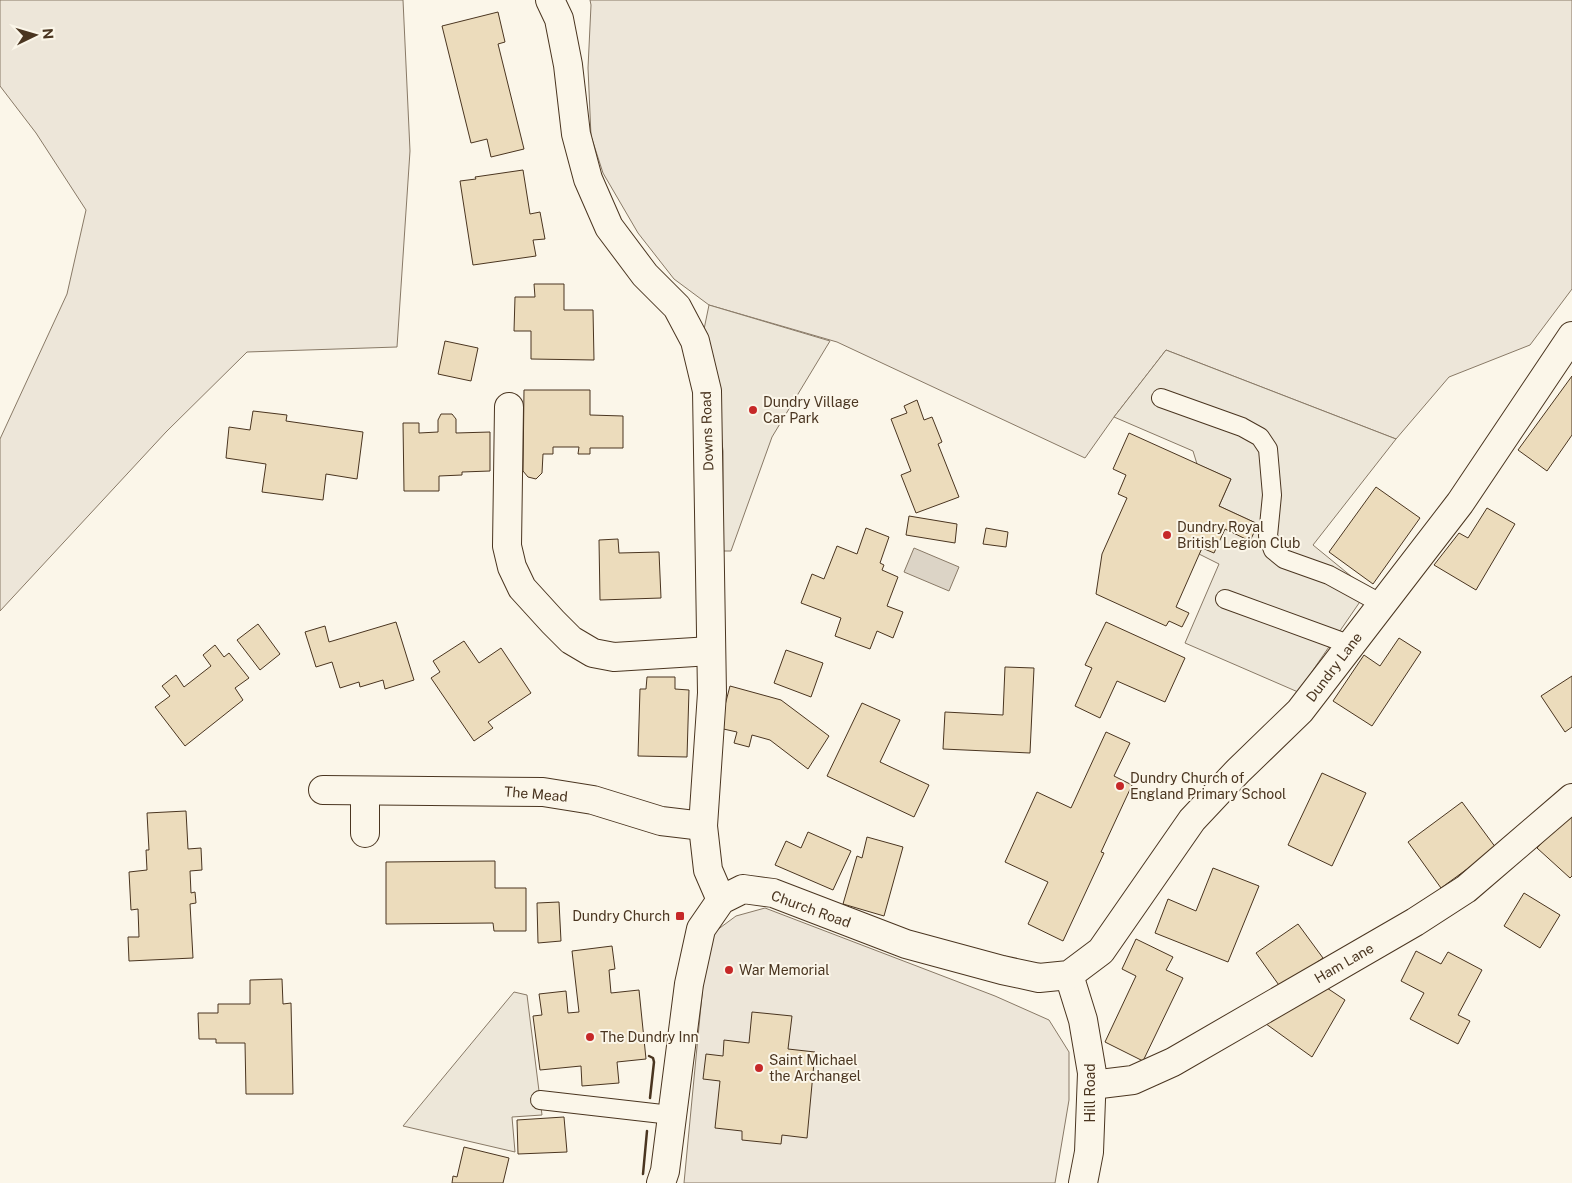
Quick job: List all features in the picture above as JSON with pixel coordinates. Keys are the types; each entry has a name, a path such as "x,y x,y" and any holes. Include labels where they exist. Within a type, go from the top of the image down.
{"street":[{"name":"Downs Road","path":"550,0 559,19 568,65 576,134 588,179 609,227 645,275 677,307 695,341 707,391 712,693 703,826 708,870 721,900"},
{"name":"Dundry Lane","path":"1069,975 1101,951 1192,820 1238,771 1300,711 1460,503 1572,336"},
{"path":"509,407 507,546 512,567 522,588 571,640 593,653 614,657 711,651"},
{"name":"The Mead","path":"323,790 494,790 543,792 593,800 661,821 703,826"},
{"path":"365,791 365,833"},
{"name":"Ham Lane","path":"1092,1085 1133,1080 1173,1062 1415,922 1466,889 1572,798"},
{"name":"Church Road","path":"661,1183 665,1171 688,984 701,929 721,900 743,889 773,893 916,947 1039,978 1069,975"},
{"name":"Hill Road","path":"1069,975 1083,1020 1092,1073 1089,1152 1083,1183"}],"lane":[{"path":"1161,398 1242,427 1260,437 1268,449 1272,495 1268,536 1273,550 1284,559 1329,575 1382,604"},
{"path":"1225,599 1351,645"},
{"path":"540,1100 671,1115"}],"shaded area":[{"path":"0,0 403,0 410,151 397,347 247,352 166,432 0,611 0,439 67,294 86,210 36,133 0,86"},
{"path":"590,0 1572,0 1572,289 1530,345 1449,377 1396,439 1166,350 1085,458 837,342 709,305 674,279 638,233 603,173 591,136 588,68"},
{"name":"Dundry Village Car Park","path":"709,305 830,341 772,437 731,551 723,551 723,451 715,383 702,339"},
{"path":"1166,350 1396,439 1313,545 1368,590 1298,692 1185,643 1219,564 1199,554 1202,548 1225,529 1250,540 1258,524 1219,506 1231,479 1197,464 1193,451 1114,417"},
{"path":"914,548 959,567 949,591 904,572"},
{"path":"765,908 995,996 1049,1020 1069,1052 1069,1100 1055,1183 684,1183 704,974 713,933 736,916"},
{"path":"514,992 527,995 542,1115 512,1117 515,1152 403,1126"}],"building":[{"path":"498,12 505,42 498,44 524,149 491,157 487,139 471,143 442,26"},
{"path":"523,170 530,214 540,212 545,239 533,240 536,256 473,265 460,181"},
{"path":"534,284 564,284 564,310 593,310 594,360 531,359 531,331 514,331 515,297 535,297"},
{"path":"445,341 478,348 471,381 438,374"},
{"path":"1572,376 1572,435 1547,471 1518,450"},
{"path":"524,390 590,390 590,415 623,416 623,448 590,448 590,454 578,454 579,447 553,447 553,454 543,454 542,473 536,479 528,477 523,471"},
{"path":"917,400 924,420 932,417 942,442 938,444 959,497 916,513 901,475 911,471 891,419 907,413 904,406"},
{"path":"253,411 287,415 286,421 363,432 357,479 326,474 323,500 262,492 266,464 226,458 229,427 250,430"},
{"path":"441,414 452,414 456,419 456,433 490,432 490,471 462,472 462,475 439,476 439,491 404,491 403,423 419,423 419,433 438,432 438,420"},
{"name":"Dundry Royal British Legion Club","path":"1129,433 1231,479 1219,506 1258,524 1250,541 1225,529 1214,553 1202,548 1176,607 1189,613 1182,627 1169,621 1166,626 1096,594 1102,554 1127,498 1118,494 1126,475 1113,469"},
{"path":"1376,487 1420,518 1373,584 1329,552"},
{"path":"1487,508 1515,524 1476,590 1434,565 1459,533 1468,538"},
{"path":"909,516 957,524 955,543 906,535"},
{"path":"866,528 889,537 880,563 884,565 882,570 898,577 887,606 903,612 893,638 877,631 870,649 835,636 841,618 801,603 812,574 824,579 837,546 857,554"},
{"path":"986,528 1008,532 1006,547 983,544"},
{"path":"618,539 619,553 659,552 661,598 600,600 599,540"},
{"path":"396,622 414,680 385,689 383,680 360,687 359,682 340,688 332,662 316,667 305,632 325,626 329,642"},
{"path":"1106,622 1185,658 1165,702 1117,681 1100,718 1075,706 1092,668 1085,665"},
{"path":"258,624 280,654 260,670 237,640"},
{"path":"1399,638 1421,652 1372,726 1333,701 1364,655 1380,666"},
{"path":"464,641 479,663 501,648 531,693 488,722 493,728 474,741 431,678 440,672 433,661"},
{"path":"215,645 224,657 229,653 249,678 235,688 243,700 185,746 155,707 170,696 162,686 176,675 184,687 211,666 203,655"},
{"path":"786,650 823,663 811,697 774,683"},
{"path":"1005,667 1034,668 1030,753 943,749 945,712 1003,715"},
{"path":"1572,676 1572,727 1565,732 1541,696"},
{"path":"647,677 675,677 675,689 689,690 687,757 638,756 640,689 646,689"},
{"path":"730,686 781,700 829,736 808,769 770,740 752,735 749,747 734,743 737,732 719,728"},
{"path":"862,703 900,720 880,762 929,785 914,817 827,776"},
{"path":"1106,732 1130,743 1114,776 1132,785 1101,852 1104,853 1063,941 1028,924 1048,882 1005,862 1037,792 1071,808"},
{"path":"1322,773 1366,793 1332,866 1288,845"},
{"path":"1462,802 1496,848 1441,888 1408,842"},
{"path":"1572,809 1572,876 1570,878 1537,848"},
{"path":"186,811 188,849 201,848 202,870 190,871 191,893 195,892 196,903 190,904 193,958 129,961 128,937 139,937 138,909 131,910 129,872 147,870 146,850 149,850 147,813"},
{"path":"808,832 851,851 833,890 775,865 786,841 801,848"},
{"path":"867,837 903,847 884,916 843,904 857,856 862,858"},
{"path":"495,861 495,888 526,888 526,931 494,931 493,923 386,924 386,862"},
{"path":"1213,868 1259,886 1228,962 1155,933 1168,899 1196,911"},
{"path":"1524,893 1560,915 1540,948 1504,926"},
{"path":"559,902 561,941 538,943 537,903"},
{"path":"1298,924 1323,958 1281,988 1256,953"},
{"path":"1136,939 1173,957 1166,970 1183,978 1143,1061 1105,1042 1136,976 1122,969"},
{"name":"The Dundry Inn","path":"612,946 615,969 609,970 611,993 639,990 646,1059 617,1062 619,1083 582,1086 581,1066 540,1070 533,1016 542,1015 539,994 566,991 568,1013 579,1012 572,951"},
{"path":"1416,951 1441,964 1448,952 1482,970 1458,1015 1470,1021 1458,1044 1410,1019 1424,993 1401,981"},
{"path":"282,979 283,1004 291,1003 293,1094 246,1094 245,1043 216,1043 216,1039 199,1039 198,1013 218,1013 218,1004 250,1004 250,980"},
{"path":"1324,986 1345,1000 1312,1057 1262,1021"},
{"name":"Saint Michael the Archangel","path":"752,1012 792,1016 788,1049 815,1052 807,1138 782,1135 781,1144 742,1140 742,1131 715,1128 720,1081 703,1079 706,1054 723,1056 724,1040 749,1043"},
{"path":"564,1117 567,1152 518,1154 517,1120"},
{"path":"464,1147 509,1158 503,1183 452,1183 453,1176 457,1177"}],"wall":[{"path":"649,1056 653,1058 654,1062 650,1098"},
{"path":"643,1174 647,1131"}],"place":[{"name":"Dundry Village Car Park","path":"753,410"},
{"name":"Dundry Royal British Legion Club","path":"1167,535"},
{"name":"Dundry Church of England Primary School","path":"1120,786"},
{"name":"Dundry Church","path":"680,916"},
{"name":"War Memorial","path":"729,970"},
{"name":"The Dundry Inn","path":"590,1037"},
{"name":"Saint Michael the Archangel","path":"759,1068"}]}
